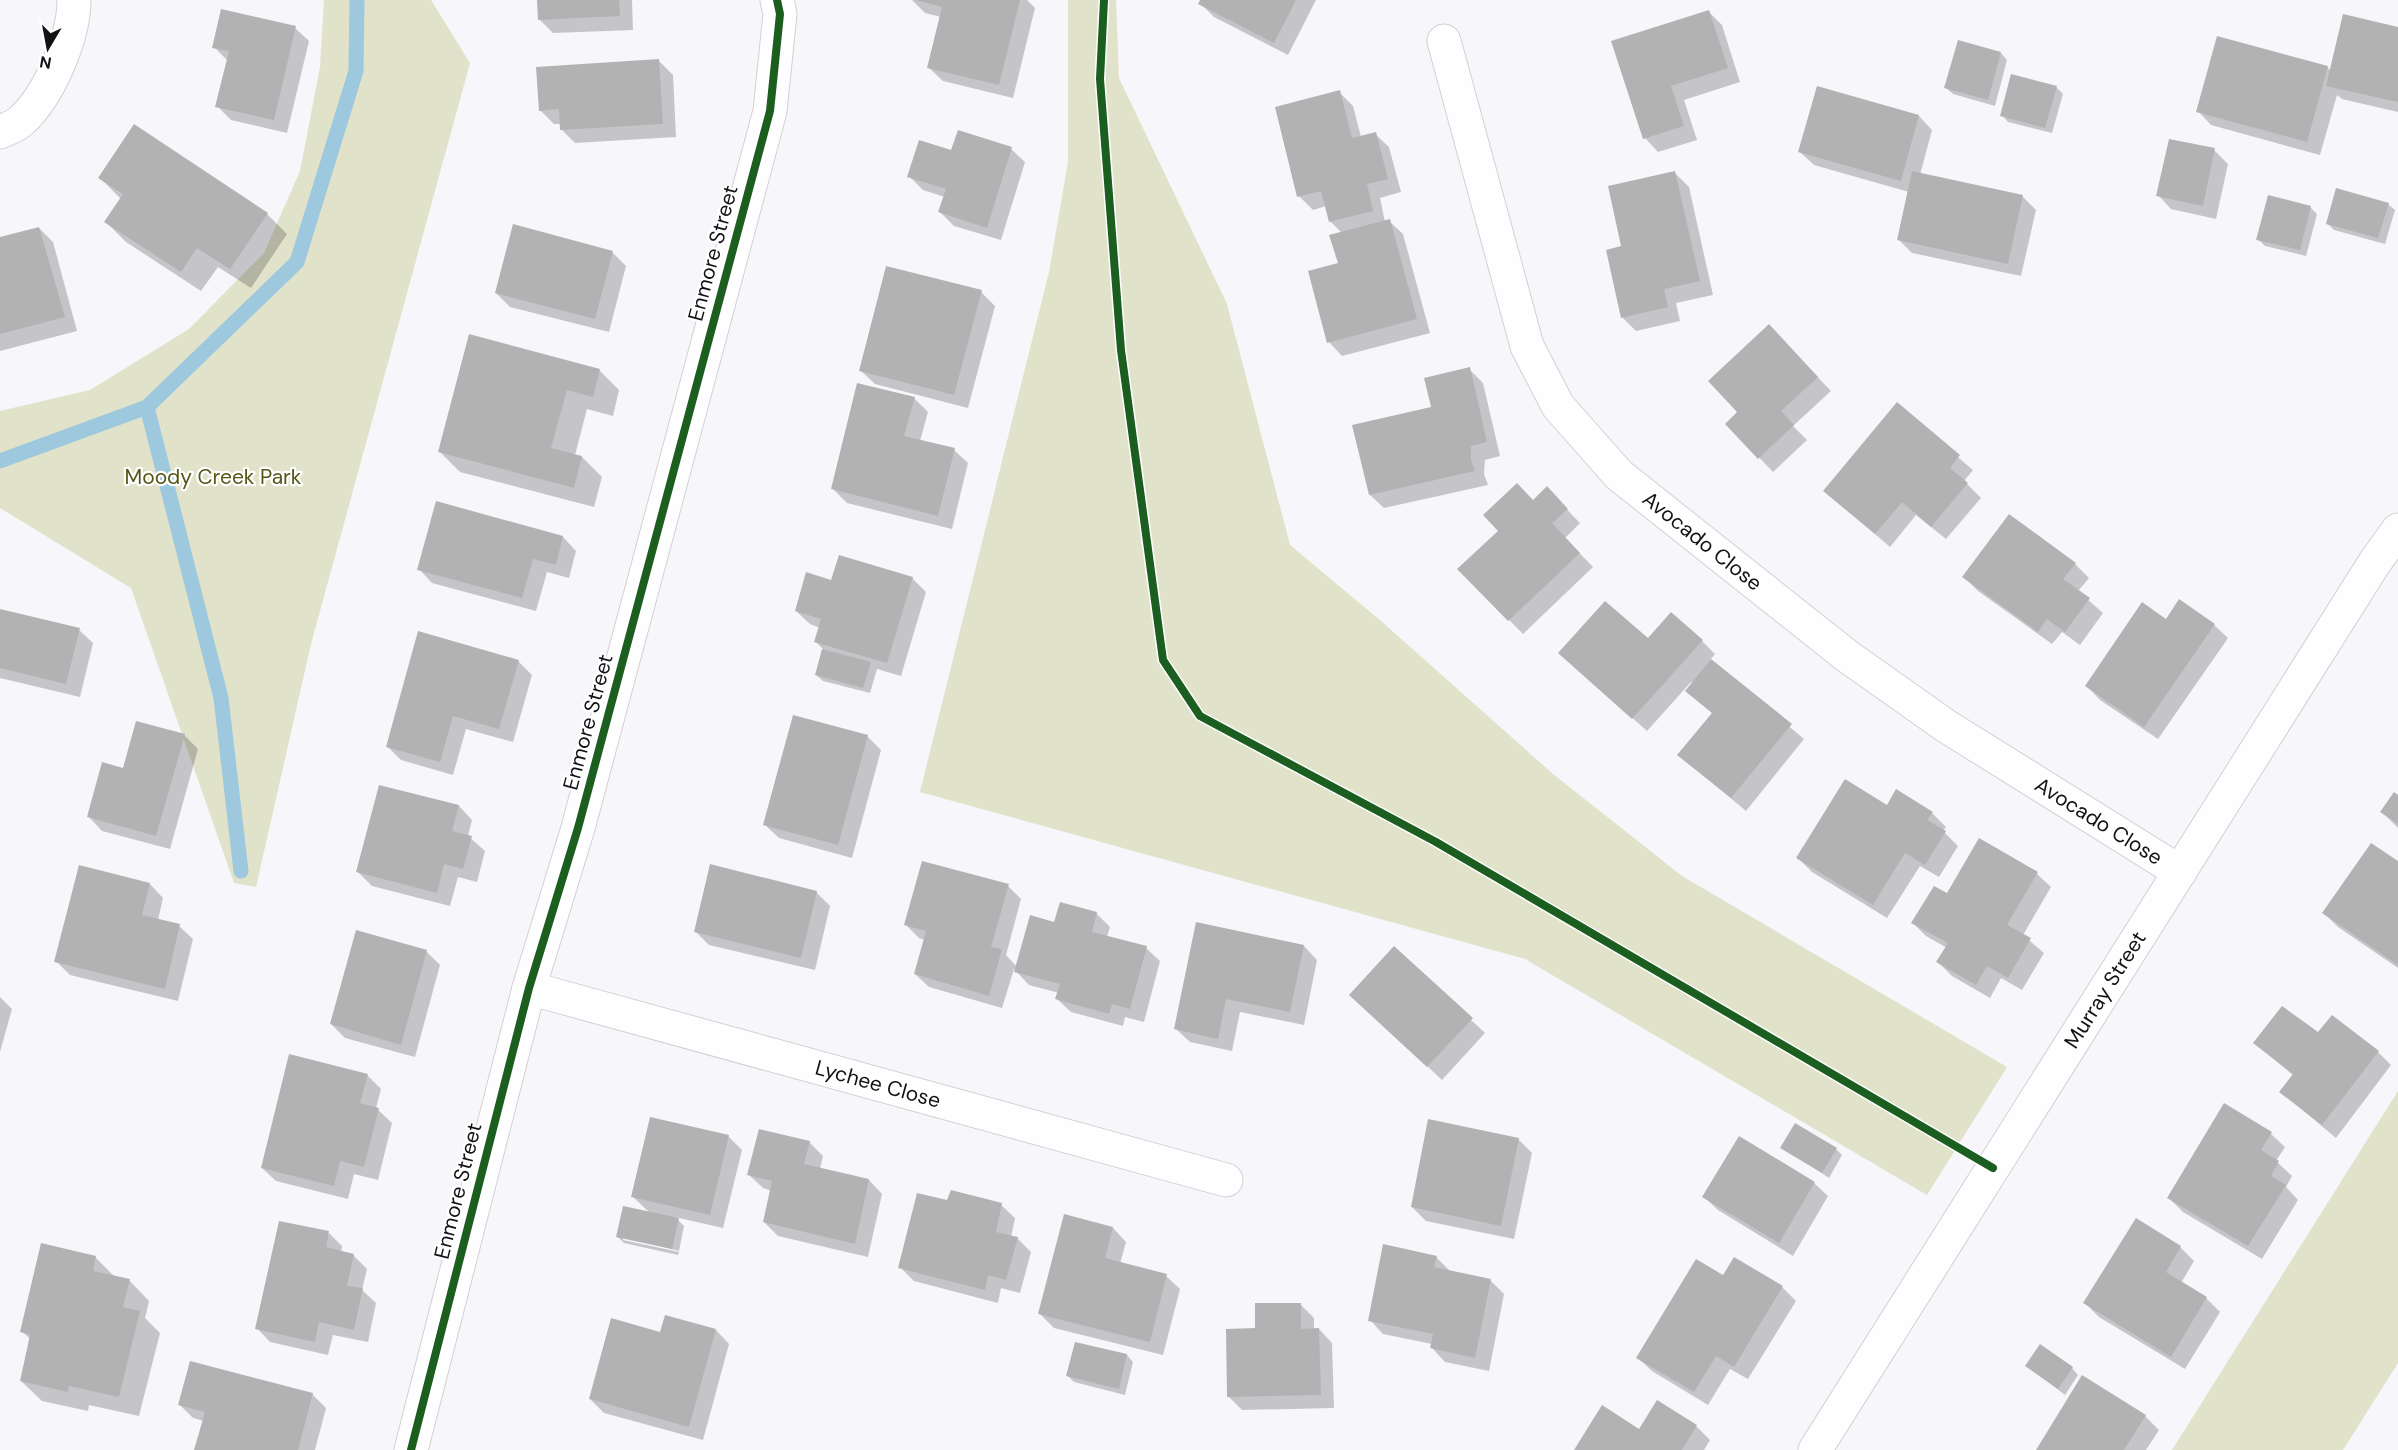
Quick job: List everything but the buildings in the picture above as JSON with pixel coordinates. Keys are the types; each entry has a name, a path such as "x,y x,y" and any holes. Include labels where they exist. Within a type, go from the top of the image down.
{"street":[{"path":"0,132 20,123 46,90 74,14 74,0"},
{"name":"Enmore Street","path":"411,1450 529,988 578,828 770,111 780,14 777,0"},
{"name":"Avocado Close","path":"1444,41 1527,346 1558,406 1611,466 1856,662 1946,726 2180,872"},
{"name":"Murray Street","path":"1815,1450 2375,562 2398,530"},
{"name":"Lychee Close","path":"529,988 1226,1180"}],"green space":[{"name":"Moody Creek Park","path":"324,0 431,0 470,63 311,644 256,887 234,883 131,588 0,508 0,411 90,390 189,329 264,253 300,171 320,67"},
{"path":"1068,0 1116,0 1119,78 1227,304 1290,545 1381,621 1553,774 1682,876 2007,1067 1927,1195 1525,959 920,792 1049,272 1068,162"},
{"path":"2398,1091 2398,1363 2343,1450 2172,1450"}],"waterway":[{"path":"0,461 147,407 297,262 356,71 357,0"},
{"path":"147,407 221,698 241,871"}],"cycle path":[{"path":"411,1450 529,988 578,828 770,111 780,14 777,0"},
{"path":"1104,0 1100,79 1121,350 1163,660 1200,716 1436,842 1993,1168"}]}
